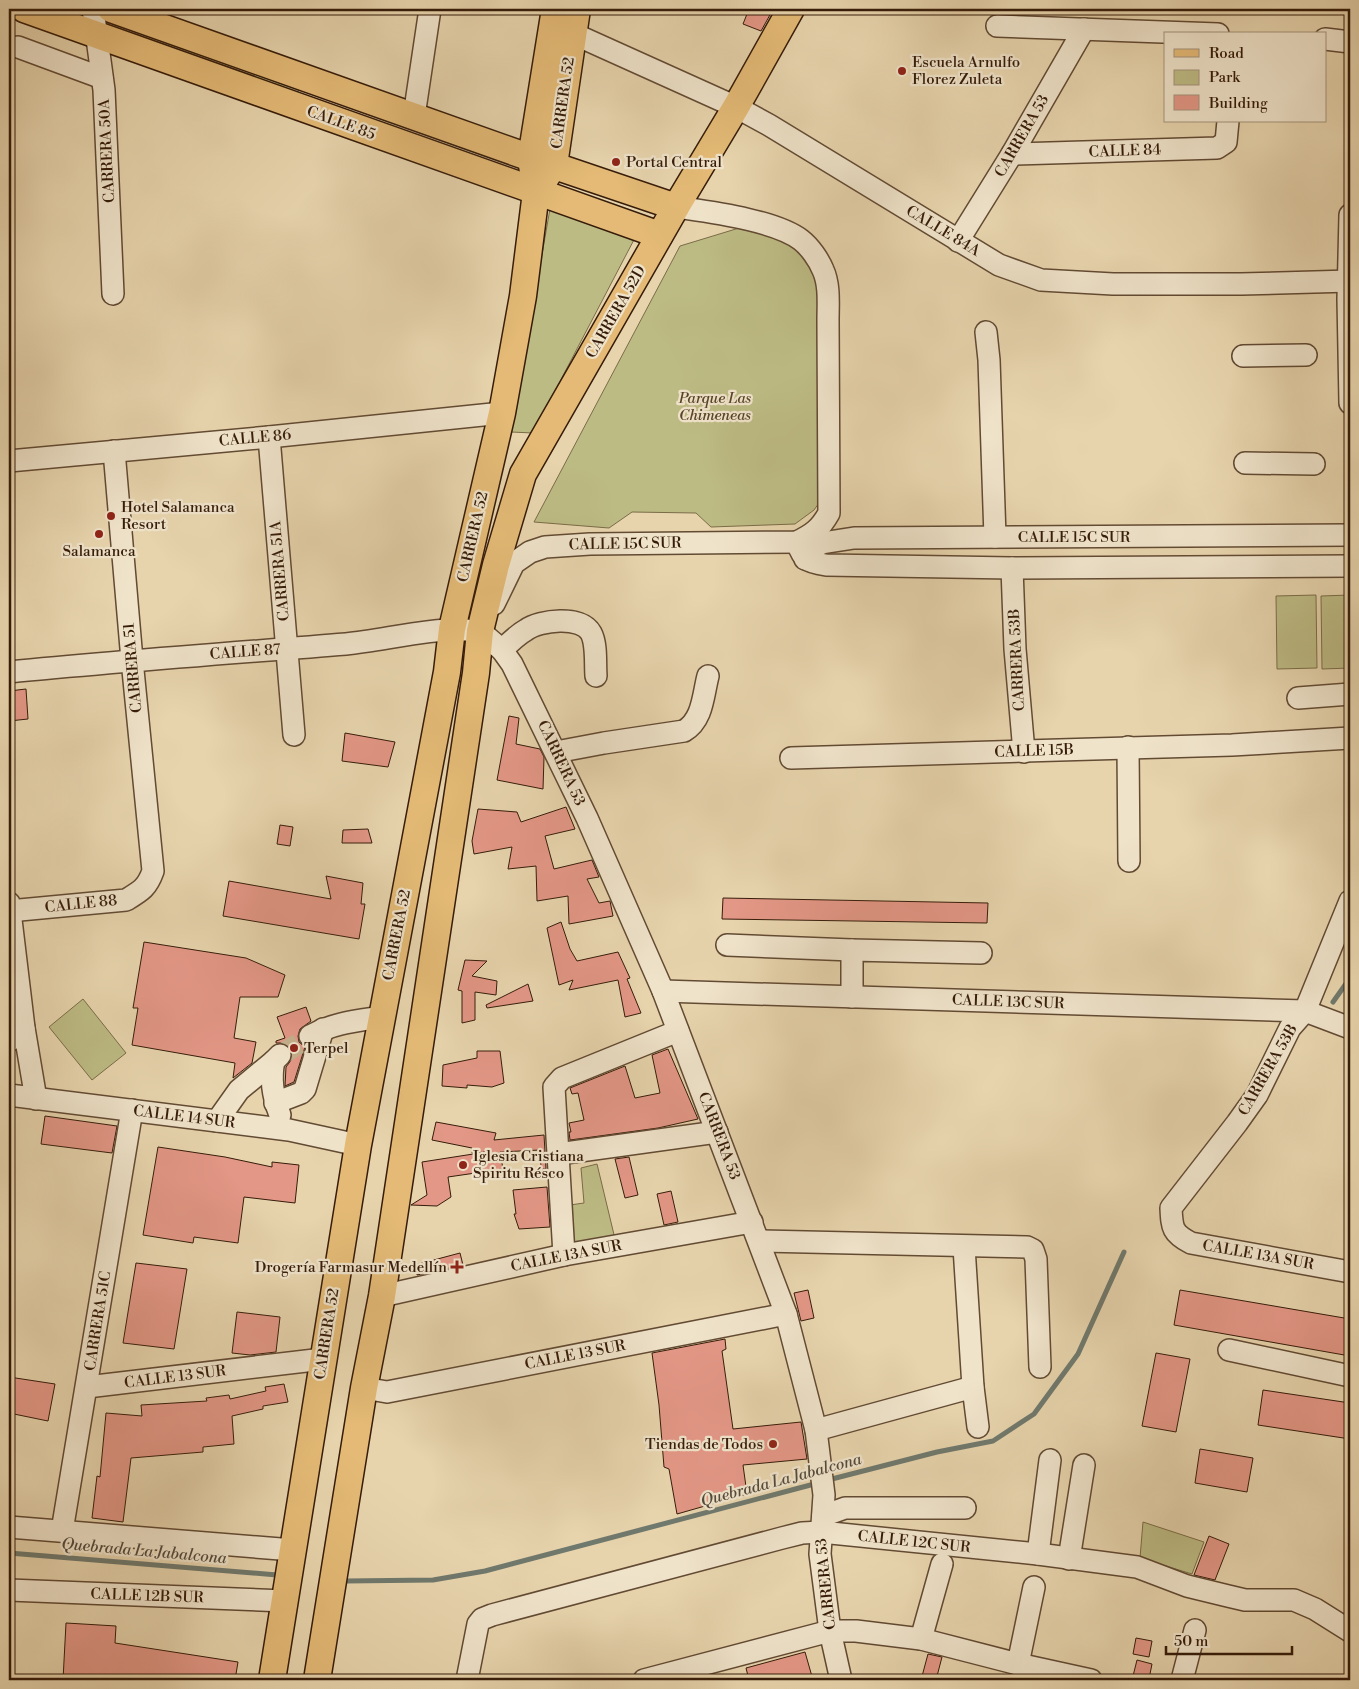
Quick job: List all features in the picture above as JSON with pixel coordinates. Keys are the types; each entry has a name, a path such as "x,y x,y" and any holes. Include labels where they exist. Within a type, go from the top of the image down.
{"main road":[{"name":"CALLE 85","path":"24,9 59,14 96,35 659,236"},
{"name":"CALLE 85","path":"111,9 543,162 676,207"},
{"name":"CARRERA 52","path":"543,162 555,9"},
{"name":"CARRERA 52D","path":"480,631 496,565 523,474 659,236 736,107 790,9"},
{"path":"9,21 34,23 59,14"},
{"name":"CARRERA 52","path":"272,1680 358,1145 447,672 452,629 502,413 523,296 536,192 575,21"},
{"path":"317,1680 364,1388 382,1296 474,683 480,631"}],"street":[{"name":"CARRERA 50A","path":"93,9 102,78 113,294"},
{"path":"414,116 430,9"},
{"name":"CALLE 84A","path":"575,21 769,124 999,265 1041,280 1113,284 1241,284 1349,281"},
{"path":"997,26 1164,32"},
{"name":"CARRERA 53","path":"958,241 1012,154 1084,29"},
{"path":"1326,39 1350,42"},
{"path":"18,47 102,78"},
{"name":"CALLE 84","path":"1012,154 1216,148 1226,142 1228,126"},
{"path":"676,207 766,224 786,231 802,241 814,255 824,272 828,320 830,513 834,524 840,531 854,538"},
{"path":"1350,215 1350,403"},
{"path":"986,332 989,360 995,537"},
{"path":"1243,356 1306,355"},
{"name":"CALLE 86","path":"9,461 502,413"},
{"name":"CARRERA 51A","path":"269,437 294,735"},
{"name":"CARRERA 51","path":"114,451 153,871 148,884"},
{"path":"1245,463 1314,464"},
{"path":"801,551 830,513"},
{"name":"CALLE 15C SUR","path":"480,631 514,563 530,552 545,547 590,544 801,551 822,543 854,538 1350,535"},
{"name":"CALLE 15C SUR","path":"801,551 813,563 826,565 1012,568 1350,566"},
{"name":"CARRERA 53B","path":"1012,568 1014,649 1024,752"},
{"path":"502,650 527,628 559,620 575,622 590,631 593,639 596,676"},
{"name":"CALLE 87","path":"9,672 132,660 370,642 452,629 480,631"},
{"name":"CARRERA 53","path":"480,631 502,650 512,664 556,752 663,991 786,1314 816,1430 822,1473 823,1514 820,1554 830,1631 841,1680"},
{"path":"556,752 684,731 692,726 698,718 708,676"},
{"path":"1298,698 1350,694"},
{"name":"CALLE 15B","path":"791,758 1232,745 1350,738"},
{"path":"1128,747 1129,861"},
{"name":"CALLE 88","path":"9,909 126,900 140,892 148,884"},
{"name":"CARRERA 53B","path":"1172,1227 1170,1208 1237,1123 1256,1094 1290,1028 1305,1011 1350,901"},
{"path":"9,909 16,1035 36,1099"},
{"path":"727,945 981,953"},
{"path":"852,950 852,997"},
{"name":"CALLE 13C SUR","path":"663,991 1305,1011 1350,1028"},
{"path":"276,1103 301,1093 306,1089 315,1034 341,1023 382,1016"},
{"path":"564,1255 554,1087 562,1078 678,1031"},
{"path":"218,1121 239,1090 277,1058 272,1077 276,1103 289,1130"},
{"name":"CALLE 14 SUR","path":"9,1095 289,1130 358,1145"},
{"name":"CARRERA 51C","path":"62,1531 132,1110"},
{"path":"558,1154 716,1132"},
{"name":"CALLE 13A SUR","path":"1172,1227 1179,1236 1191,1243 1350,1272"},
{"name":"CALLE 13A SUR","path":"382,1296 564,1255 755,1232 964,1247 1026,1247 1033,1250 1036,1259 1040,1367"},
{"path":"964,1247 973,1387 978,1427"},
{"name":"CALLE 13 SUR","path":"364,1388 387,1392 786,1314"},
{"path":"1229,1350 1350,1376"},
{"name":"CALLE 13 SUR","path":"87,1387 323,1359"},
{"path":"816,1430 973,1387"},
{"path":"1038,1554 1050,1460"},
{"path":"1069,1558 1084,1465"},
{"path":"823,1514 845,1508 965,1508"},
{"path":"907,1508 909,1541"},
{"name":"CALLE 12C SUR","path":"467,1680 478,1624 482,1619 501,1612 802,1533 823,1514 909,1541 1038,1554 1137,1567 1187,1586 1245,1600 1294,1600 1315,1609 1350,1631"},
{"path":"9,1527 293,1550"},
{"path":"921,1640 942,1564"},
{"path":"1018,1664 1034,1587"},
{"name":"CALLE 12B SUR","path":"9,1590 285,1601"},
{"path":"1182,1680 1196,1630"},
{"path":"644,1680 714,1671 830,1631 856,1631 921,1640 1091,1680"}],"green space":[{"path":"104,15 300,86 295,100 114,35"},
{"path":"551,203 637,234 533,433 511,432"},
{"name":"Parque Las Chimeneas","path":"749,225 792,240 818,278 826,493 814,510 795,524 711,527 696,513 632,512 609,528 534,522 680,246"},
{"path":"1316,595 1317,668 1277,669 1276,596"},
{"path":"1350,595 1350,668 1322,669 1321,596"},
{"path":"83,999 126,1053 92,1080 49,1027"},
{"path":"597,1164 616,1243 572,1252 570,1205 584,1203 581,1168"},
{"path":"1143,1522 1204,1542 1192,1574 1140,1558"}],"building":[{"path":"749,9 759,9 771,13 761,31 743,24"},
{"path":"26,689 28,719 9,721 9,691"},
{"path":"509,716 519,718 516,744 540,749 544,757 543,789 497,780"},
{"path":"345,733 395,742 388,767 342,761"},
{"path":"566,807 575,829 545,836 554,869 592,860 599,877 587,879 599,903 610,901 613,916 569,924 568,896 537,901 536,866 508,869 512,847 474,854 472,841 478,809 517,812 521,822"},
{"path":"280,825 293,827 290,846 277,844"},
{"path":"368,829 372,843 342,843 343,830"},
{"path":"326,876 363,883 361,904 365,904 359,939 223,916 229,881 331,899"},
{"path":"723,898 988,903 987,923 722,919"},
{"path":"561,922 570,949 577,961 618,952 630,978 627,979 641,1013 625,1017 618,980 569,990 573,980 559,985 547,928"},
{"path":"144,942 246,958 285,975 278,997 240,997 234,1038 256,1042 252,1063 233,1078 235,1063 132,1045 138,1008 133,1008"},
{"path":"465,960 487,961 472,976 497,981 496,995 475,992 475,1020 462,1023 462,991 458,990"},
{"path":"528,984 533,1001 487,1008 486,1005"},
{"path":"306,1007 311,1021 300,1029 298,1036 299,1042 305,1047 294,1082 285,1086 286,1067 292,1059 292,1052 283,1043 276,1043 276,1041 285,1038 277,1017"},
{"path":"668,1049 698,1119 658,1128 570,1140 569,1123 584,1120 578,1093 572,1094 570,1088 625,1066 635,1098 660,1093 652,1055"},
{"path":"477,1051 500,1051 504,1083 492,1087 442,1086 443,1065 477,1058"},
{"path":"45,1116 117,1126 112,1153 41,1144"},
{"path":"436,1122 496,1133 494,1140 544,1135 546,1169 541,1169 540,1150 500,1152 503,1169 448,1177 451,1197 437,1206 411,1205 427,1195 422,1162 486,1152 472,1153 472,1148 432,1140"},
{"path":"158,1147 225,1157 272,1167 272,1162 299,1165 295,1203 244,1197 238,1243 194,1237 193,1243 143,1235"},
{"path":"629,1157 638,1195 625,1198 615,1159"},
{"path":"547,1187 550,1227 519,1229 514,1214 516,1214 513,1190"},
{"path":"671,1191 678,1222 664,1225 657,1194"},
{"path":"460,1253 463,1265 417,1275 415,1265"},
{"path":"136,1263 187,1269 174,1349 123,1343"},
{"path":"808,1290 814,1318 801,1321 794,1293"},
{"path":"1180,1290 1350,1319 1350,1356 1174,1325"},
{"path":"237,1312 280,1317 276,1352 250,1355 232,1353"},
{"path":"725,1339 726,1349 722,1351 733,1429 801,1422 807,1459 743,1465 747,1494 677,1514 669,1469 664,1467 659,1405 652,1353"},
{"path":"1156,1353 1190,1359 1176,1432 1142,1426"},
{"path":"9,1377 55,1384 48,1421 9,1413"},
{"path":"284,1384 288,1402 263,1406 263,1409 232,1416 234,1444 203,1447 203,1452 131,1458 123,1522 92,1518 97,1476 100,1477 106,1413 142,1416 141,1405 207,1401 206,1398 229,1395 230,1399 266,1391 265,1387"},
{"path":"1263,1390 1350,1403 1350,1439 1258,1425"},
{"path":"1200,1449 1253,1458 1247,1492 1195,1483"},
{"path":"1209,1536 1229,1544 1215,1580 1194,1575"},
{"path":"66,1623 116,1626 115,1643 238,1662 235,1680 63,1680"},
{"path":"1136,1638 1152,1641 1149,1657 1133,1654"},
{"path":"805,1652 813,1680 749,1680 746,1668"},
{"path":"928,1654 942,1657 936,1680 921,1680"},
{"path":"1137,1660 1152,1664 1149,1679 1133,1676"}],"waterway":[{"name":"Quebrada La Jabalcona","path":"1333,1002 1350,978"},
{"name":"Quebrada La Jabalcona","path":"828,1480 937,1452 993,1441 1034,1414 1078,1354 1124,1252"},
{"name":"Quebrada La Jabalcona","path":"346,1581 433,1580 485,1571 818,1483"},
{"name":"Quebrada La Jabalcona","path":"9,1553 277,1575"}],"tunnel":[{"path":"281,1055 307,1038"}],"place":[{"name":"Escuela Arnulfo Florez Zuleta","path":"902,71"},
{"name":"Portal Central","path":"616,162"},
{"name":"Hotel Salamanca Resort","path":"111,516"},
{"name":"Salamanca","path":"99,534"},
{"name":"Terpel","path":"294,1048"},
{"name":"Iglesia Cristiana Spiritu Résco","path":"463,1165"},
{"name":"Drogería Farmasur Medellín","path":"457,1267"},
{"name":"Tiendas de Todos","path":"773,1444"}]}
